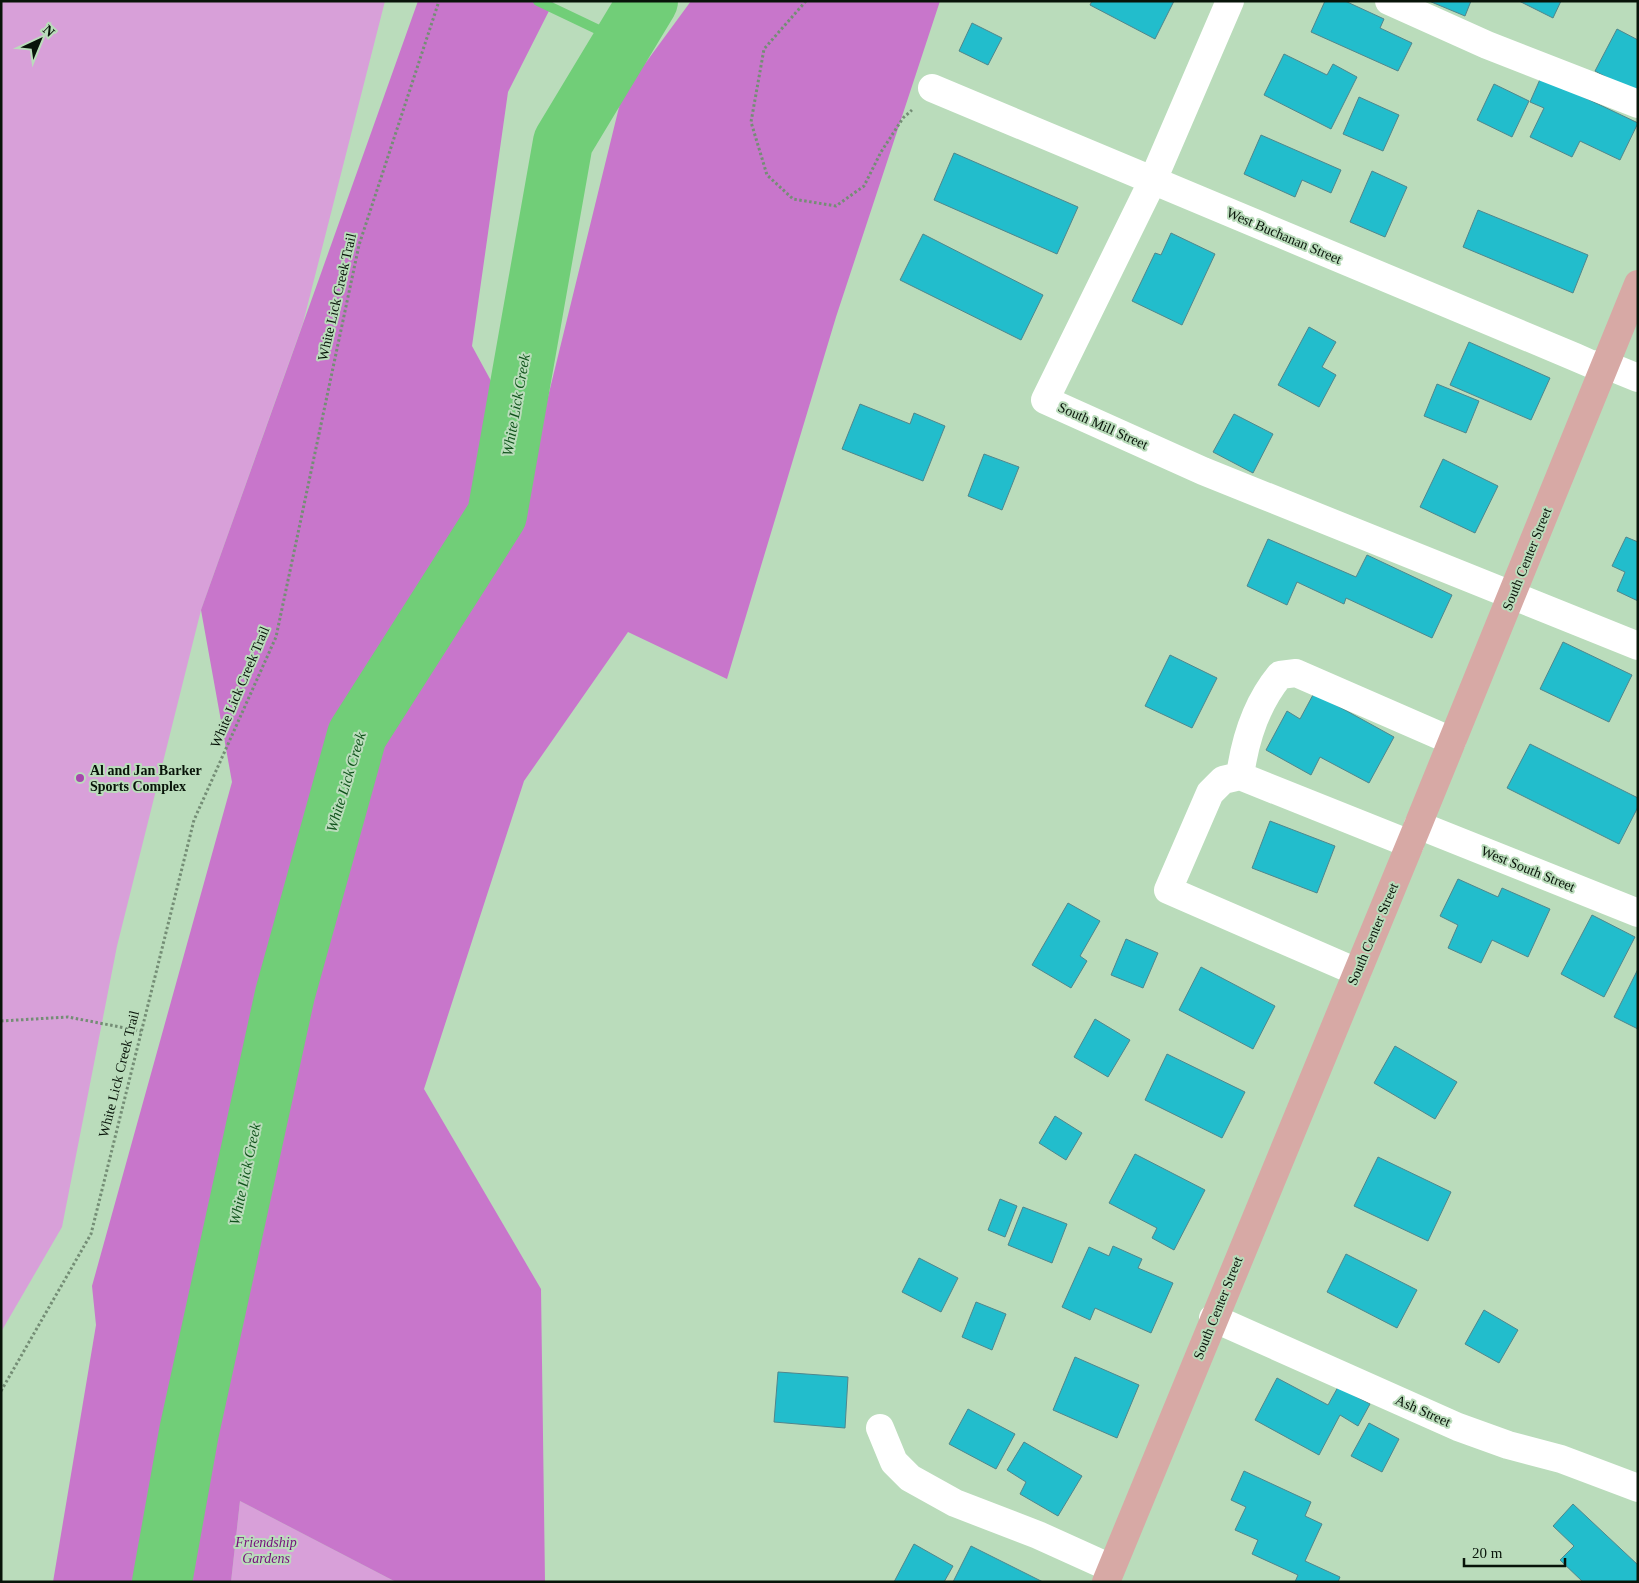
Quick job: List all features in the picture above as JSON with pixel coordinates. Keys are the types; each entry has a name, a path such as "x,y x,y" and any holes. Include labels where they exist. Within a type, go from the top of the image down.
{"main road":[{"name":"South Center Street","path":"1108,1575 1414,834 1638,284"}],"street":[{"name":"South Mill Street","path":"1230,1 1153,180 1045,400 1203,471 1512,595"},
{"path":"1389,1 1487,46 1638,104"},
{"name":"West Buchanan Street","path":"932,88 1575,358 1592,364 1606,365 1638,378"},
{"path":"1512,595 1638,646"},
{"path":"1357,972 1168,890 1210,794 1223,780 1240,776 1244,744 1266,692 1280,675 1296,673 1452,741"},
{"name":"West South Street","path":"1240,776 1414,834 1638,913"},
{"name":"Ash Street","path":"1213,1318 1458,1426 1508,1445 1561,1459 1638,1488"},
{"path":"880,1428 894,1462 910,1478 955,1503 1038,1535 1108,1575"}],"path":[{"name":"White Lick Creek Trail","path":"1,1391 91,1234 194,820 276,637 359,245 439,1"},
{"path":"806,1 764,49 751,122 767,175 793,199 836,206 864,186 881,152 903,118 932,88"},
{"path":"1,1021 68,1017 142,1031"}],"green space":[{"name":"Al and Jan Barker Sports Complex","path":"1,1 385,1 303,323 201,610 117,946 62,1227 1,1332"},
{"name":"Friendship Gardens","path":"240,1501 396,1582 231,1582"}],"shaded area":[{"path":"418,1 554,1 508,92 472,346 533,458 622,95 691,1 940,1 836,317 727,679 628,632 524,781 424,1089 541,1289 545,1582 396,1582 240,1501 231,1582 53,1582 96,1325 92,1286 232,782 201,610"}],"building":[{"path":"1092,1 1174,1 1155,39 1090,5"},
{"path":"1325,1 1345,1 1384,19 1380,28 1412,43 1398,71 1311,32"},
{"path":"1429,1 1471,1 1465,16"},
{"path":"1519,1 1561,1 1553,18"},
{"path":"972,23 1002,38 988,65 959,51"},
{"path":"1617,29 1638,40 1638,94 1595,71"},
{"path":"1284,54 1327,75 1333,64 1357,77 1331,129 1264,95"},
{"path":"1541,77 1638,123 1620,160 1580,141 1572,157 1530,137 1544,108 1530,102"},
{"path":"1494,84 1529,101 1512,137 1477,120"},
{"path":"1359,97 1399,115 1383,151 1343,134"},
{"path":"1261,135 1341,170 1331,193 1302,180 1295,197 1244,174"},
{"path":"954,153 1078,207 1057,254 934,200"},
{"path":"1372,171 1407,187 1385,237 1350,222"},
{"path":"1478,210 1588,255 1573,293 1463,247"},
{"path":"1171,233 1215,254 1182,325 1132,301 1155,253 1161,255"},
{"path":"923,234 1043,295 1021,340 900,280"},
{"path":"1309,327 1336,342 1322,367 1336,375 1319,407 1278,385"},
{"path":"1469,342 1550,378 1531,420 1450,385"},
{"path":"1437,384 1479,401 1466,433 1424,416"},
{"path":"860,404 910,424 914,413 945,426 923,481 842,449"},
{"path":"1234,414 1273,434 1253,473 1213,452"},
{"path":"984,454 1019,467 1002,510 968,496"},
{"path":"1443,459 1498,486 1475,533 1420,507"},
{"path":"1626,537 1638,542 1638,601 1617,591 1625,572 1612,566"},
{"path":"1268,539 1356,577 1367,555 1452,595 1432,638 1346,598 1344,604 1297,582 1287,605 1247,586"},
{"path":"1563,642 1632,675 1609,722 1540,689"},
{"path":"1170,655 1217,678 1192,728 1145,706"},
{"path":"1314,693 1394,737 1369,783 1320,757 1311,775 1266,750 1287,711 1300,719"},
{"path":"1530,744 1638,798 1638,807 1619,844 1507,788"},
{"path":"1270,821 1335,846 1317,893 1252,868"},
{"path":"1458,879 1498,897 1502,888 1550,909 1528,957 1492,940 1481,963 1448,948 1458,925 1440,916"},
{"path":"1068,903 1100,921 1080,956 1087,961 1071,988 1032,965"},
{"path":"1592,915 1635,937 1604,997 1561,974"},
{"path":"1126,939 1158,953 1143,988 1111,975"},
{"path":"1201,967 1275,1006 1253,1049 1179,1010"},
{"path":"1638,969 1638,1029 1614,1017"},
{"path":"1095,1019 1130,1040 1108,1077 1074,1057"},
{"path":"1395,1046 1457,1082 1435,1119 1374,1083"},
{"path":"1167,1054 1245,1092 1222,1138 1145,1100"},
{"path":"1055,1116 1082,1133 1066,1160 1039,1143"},
{"path":"1135,1154 1205,1190 1174,1250 1152,1238 1157,1228 1109,1203"},
{"path":"1378,1157 1451,1192 1428,1241 1354,1206"},
{"path":"1000,1199 1017,1206 1005,1237 988,1230"},
{"path":"1023,1207 1067,1224 1052,1263 1008,1245"},
{"path":"1113,1246 1142,1259 1138,1268 1173,1283 1151,1333 1095,1308 1090,1320 1062,1307 1089,1247 1109,1256"},
{"path":"1346,1254 1417,1290 1397,1328 1327,1292"},
{"path":"919,1258 958,1278 941,1312 902,1292"},
{"path":"976,1302 1006,1314 992,1350 962,1337"},
{"path":"1484,1310 1518,1330 1499,1363 1465,1344"},
{"path":"1075,1357 1139,1385 1117,1438 1053,1410"},
{"path":"778,1372 848,1377 845,1428 774,1422"},
{"path":"1277,1378 1328,1405 1338,1387 1370,1404 1358,1426 1340,1415 1319,1455 1255,1420"},
{"path":"968,1409 1015,1434 996,1469 949,1444"},
{"path":"1369,1423 1399,1439 1382,1472 1351,1456"},
{"path":"1024,1442 1082,1476 1058,1516 1020,1494 1026,1482 1007,1470"},
{"path":"1244,1471 1311,1502 1305,1516 1322,1524 1305,1561 1340,1577 1338,1582 1295,1582 1298,1575 1252,1554 1258,1540 1235,1530 1246,1507 1231,1500"},
{"path":"1573,1504 1638,1565 1638,1582 1583,1582 1560,1560 1574,1546 1553,1526"},
{"path":"914,1544 953,1566 944,1582 894,1582"},
{"path":"971,1546 1043,1582 953,1582"}],"waterway":[{"path":"538,1 624,42"},
{"name":"White Lick Creek","path":"162,1582 189,1432 285,994 357,735 497,515 563,142 648,1"}],"place":[{"name":"Al and Jan Barker Sports Complex","path":"80,778"}]}
